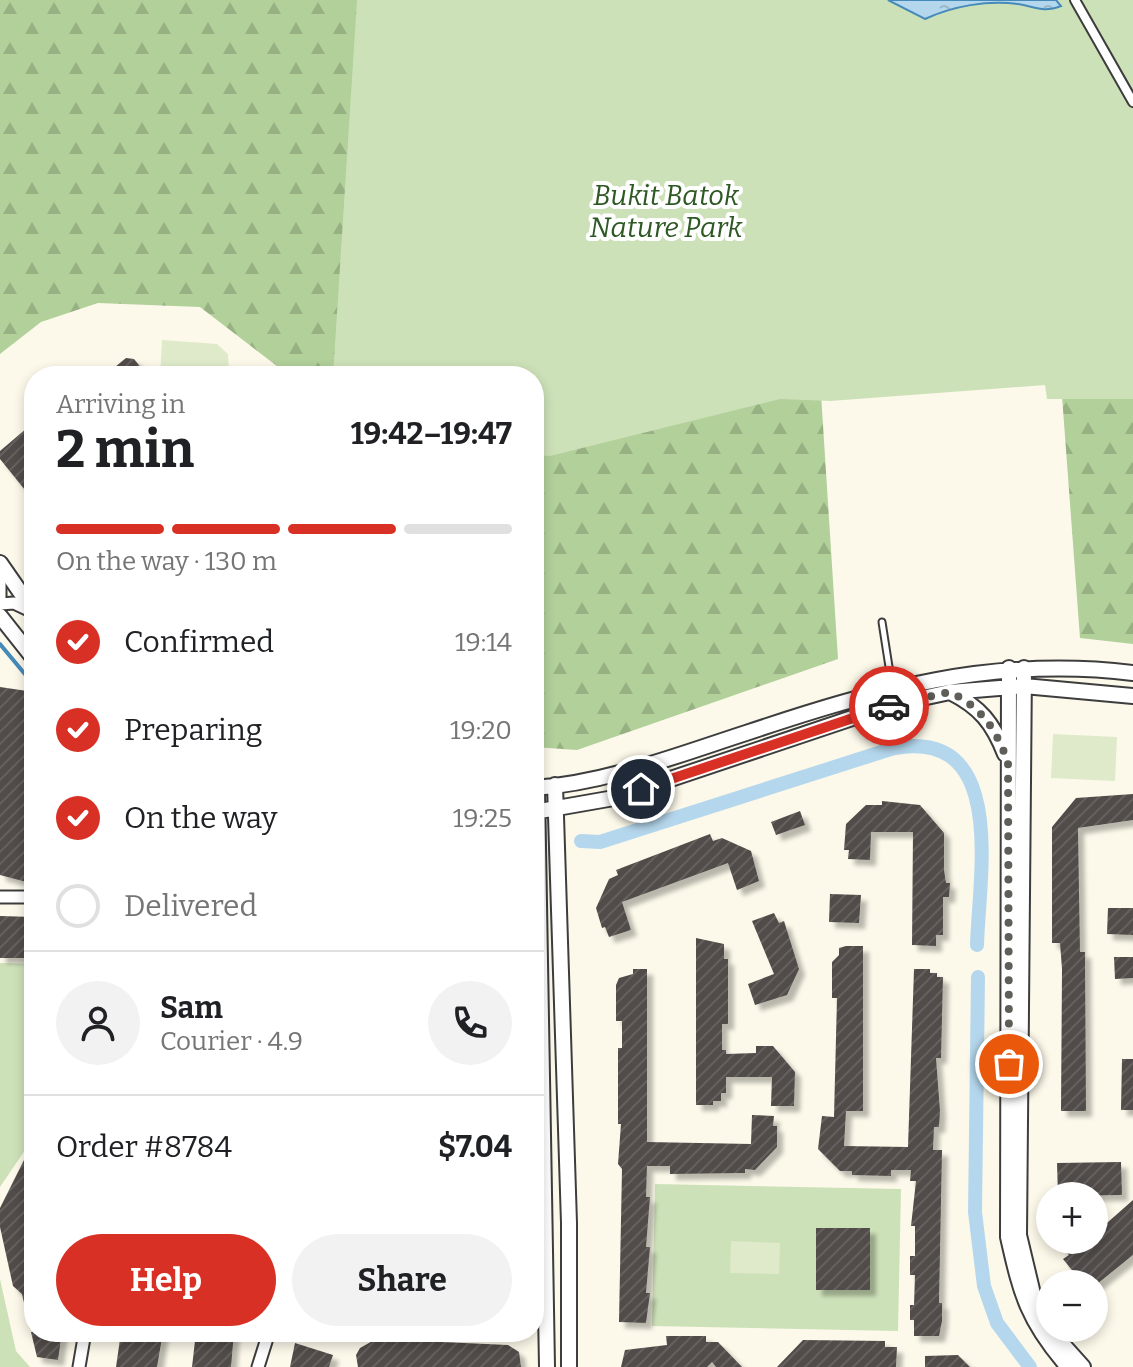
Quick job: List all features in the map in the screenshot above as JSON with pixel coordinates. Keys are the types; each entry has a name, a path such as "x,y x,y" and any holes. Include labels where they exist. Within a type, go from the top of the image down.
{"street":[{"path":"1075,0 1133,102"},
{"path":"0,566 0,597"},
{"path":"0,566 24,598"},
{"path":"0,604 14,603 24,608"},
{"path":"0,616 24,646"},
{"path":"1009,668 1016,686 1019,1235 1034,1298 1049,1329 1083,1367"},
{"path":"544,787 682,754 892,687 1009,668 1133,673"},
{"path":"1024,668 1016,686 1008,762 1008,1237 1022,1298 1040,1334 1068,1367"},
{"path":"544,811 614,798 894,704 950,692 1016,686 1133,696"},
{"path":"950,692 985,716 996,730 1008,762"},
{"path":"555,785 569,1223 569,1367"},
{"path":"0,897 24,897"},
{"path":"544,1216 547,1367"},
{"path":"79,1367 83,1342"},
{"path":"258,1367 266,1342"}],"lane":[{"path":"882,622 892,687"}],"green space":[{"path":"0,0 888,0 1133,211 1133,644 1080,638 1060,369 821,394 838,659 577,750 544,748 544,366 277,366 200,307 98,303 41,322 0,354"},
{"name":"Bukit Batok Nature Park","path":"357,0 1133,0 1133,399 1047,399 1045,385 830,401 780,399 550,456 544,456 544,366 334,366"},
{"path":"162,340 217,344 228,354 229,366 161,366"},
{"path":"1053,734 1117,737 1115,781 1051,778"},
{"path":"0,963 24,964 24,1152 0,1187"},
{"path":"655,1184 901,1189 898,1331 652,1326"},
{"path":"731,1241 780,1243 779,1274 730,1273"},
{"path":"0,1279 16,1351 30,1367 0,1367"}],"water":[{"path":"888,0 1056,0 1061,6 1044,9 1006,3 982,4 959,7 925,19"}],"building":[{"path":"126,358 134,359 140,366 116,366"},
{"path":"24,431 24,489 0,459 0,451"},
{"path":"0,687 24,691 24,881 0,875"},
{"path":"1133,794 1133,820 1078,828 1080,952 1085,952 1086,1111 1061,1111 1062,969 1060,943 1052,943 1052,827 1076,798"},
{"path":"882,801 920,805 944,833 944,870 946,883 950,883 949,897 943,897 943,935 936,935 936,946 912,945 913,832 871,832 870,860 848,859 849,850 844,850 846,824 866,805 882,805"},
{"path":"800,811 805,825 776,835 771,822"},
{"path":"710,834 713,841 722,838 751,851 759,881 737,890 728,863 622,902 631,930 609,937 605,927 602,928 596,908 609,879 618,875 616,870"},
{"path":"830,894 861,895 859,923 829,922"},
{"path":"1108,908 1133,908 1133,935 1107,934"},
{"path":"774,913 779,923 784,921 799,969 787,995 755,1005 748,984 774,974 752,921"},
{"path":"0,916 24,917 24,958 0,958"},
{"path":"696,938 724,944 724,959 728,959 728,1024 722,1024 722,1050 726,1050 726,1054 756,1053 756,1046 773,1046 795,1072 794,1106 771,1106 772,1077 726,1077 726,1093 721,1093 721,1101 713,1101 713,1105 696,1105"},
{"path":"863,946 863,1111 846,1111 844,1146 908,1147 914,969 930,969 930,973 943,977 941,1058 936,1058 940,1111 939,1127 934,1127 933,1150 942,1150 939,1303 942,1303 942,1321 939,1336 914,1336 914,1320 910,1320 910,1305 914,1305 915,1275 910,1275 910,1256 915,1256 915,1226 911,1226 916,1181 910,1181 911,1170 891,1170 891,1176 852,1175 852,1171 840,1171 818,1149 822,1116 834,1117 837,998 832,998 832,962 839,955 839,948"},
{"path":"1114,957 1133,957 1133,978 1115,979"},
{"path":"633,969 647,969 647,1142 751,1144 752,1115 774,1116 773,1126 777,1126 777,1147 755,1170 745,1169 745,1173 670,1174 670,1166 647,1166 646,1197 650,1197 646,1247 650,1247 646,1293 650,1293 646,1323 619,1322 622,1169 618,1164 621,1124 618,1124 618,1048 622,1048 622,1021 616,1021 616,985 619,978 633,974"},
{"path":"1122,1059 1133,1059 1133,1110 1121,1110"},
{"path":"24,1160 24,1303 22,1294 13,1286 0,1227 0,1208"},
{"path":"1121,1162 1122,1195 1108,1195 1108,1182 1058,1182 1057,1163"},
{"path":"1133,1200 1133,1255 1108,1275 1108,1270 1072,1270 1063,1259 1068,1254 1108,1254 1108,1222"},
{"path":"816,1228 870,1228 870,1290 816,1290"},
{"path":"666,1336 706,1336 706,1342 718,1342 742,1367 716,1367 712,1362 707,1367 621,1367 625,1350 667,1345"},
{"path":"803,1340 885,1341 885,1347 897,1347 896,1367 777,1367"},
{"path":"33,1342 61,1342 58,1360 37,1357"},
{"path":"120,1342 161,1342 157,1367 116,1367"},
{"path":"195,1342 233,1342 231,1367 192,1367"},
{"path":"371,1342 508,1345 519,1352 521,1367 358,1367 356,1355 360,1348"},
{"path":"295,1343 333,1355 329,1367 290,1367"},
{"path":"958,1355 970,1367 925,1367 925,1356"}],"waterway":[{"path":"0,644 24,673"},
{"path":"581,841 600,842 894,748 930,748 955,760 971,783 979,813 982,847 977,945"},
{"path":"978,977 975,1212 984,1286 997,1323 1030,1367"}],"way so far":[{"path":"889,706 950,692 981,711 996,730 1008,762 1009,1064"}],"route":[{"path":"641,789 889,706"}]}
